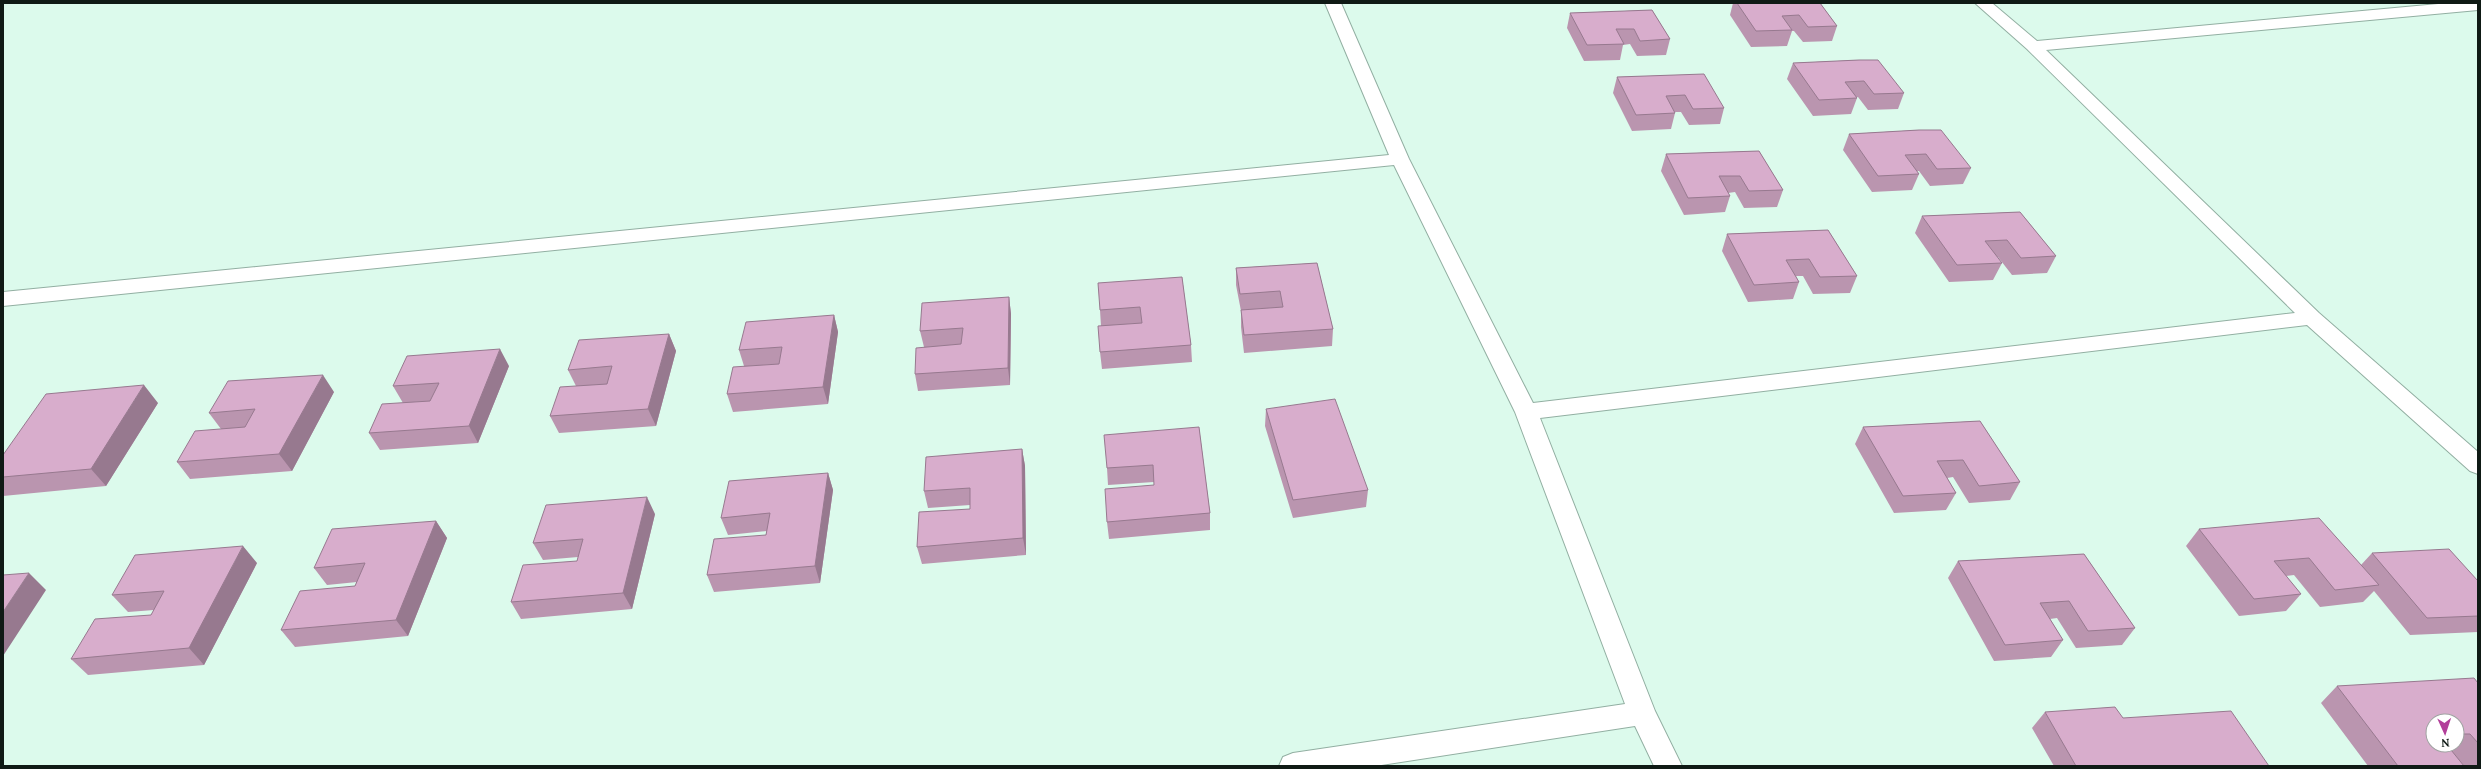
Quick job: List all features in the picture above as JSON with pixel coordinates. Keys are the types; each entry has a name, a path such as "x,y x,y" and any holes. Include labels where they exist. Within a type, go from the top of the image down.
{"street":[{"path":"1333,3 1400,159 1526,412 1642,713 1668,766"},
{"path":"1983,3 2033,46 2312,318 2478,465"},
{"path":"2033,46 2478,5"},
{"path":"3,300 1400,159"},
{"path":"1526,412 2312,318"},
{"path":"1292,766 1642,713"}],"building":[{"path":"1737,3 1820,3 1837,26 1808,27 1799,15 1782,16 1792,30 1756,31"},
{"path":"1652,10 1670,39 1640,41 1634,29 1616,29 1624,44 1587,45 1570,13"},
{"path":"1878,60 1904,93 1874,94 1864,81 1845,82 1857,98 1819,100 1793,63"},
{"path":"1704,74 1724,108 1693,109 1685,95 1666,96 1675,113 1636,115 1617,77"},
{"path":"1941,130 1971,168 1937,169 1926,154 1905,155 1919,174 1878,176 1849,134"},
{"path":"1759,151 1783,190 1749,191 1740,176 1719,176 1730,196 1688,198 1666,154"},
{"path":"2020,212 2056,256 2021,258 2007,240 1985,241 2002,263 1957,265 1922,216"},
{"path":"1828,230 1857,276 1820,277 1809,259 1786,260 1799,282 1754,285 1727,234"},
{"path":"1317,263 1333,329 1244,335 1241,310 1283,307 1280,291 1240,294 1236,268"},
{"path":"1182,277 1191,345 1100,352 1098,326 1142,323 1140,307 1100,310 1098,283"},
{"path":"1009,297 1008,368 915,374 916,348 961,344 963,328 920,331 922,303"},
{"path":"834,315 823,387 727,394 733,367 779,364 782,347 739,350 746,322"},
{"path":"669,334 648,409 550,416 560,387 607,384 612,366 568,370 579,340"},
{"path":"500,349 469,426 369,433 382,404 430,401 439,383 393,386 407,356"},
{"path":"323,375 279,454 177,462 195,431 245,427 255,409 209,413 228,381"},
{"path":"144,385 91,469 3,477 3,455 46,394"},
{"path":"1335,399 1368,490 1293,500 1266,409"},
{"path":"1980,421 2020,482 1979,486 1963,460 1937,461 1956,493 1903,496 1863,427"},
{"path":"1199,427 1210,513 1107,522 1105,489 1154,485 1153,465 1107,468 1104,435"},
{"path":"1022,449 1023,538 917,547 919,512 970,509 970,488 924,491 926,457"},
{"path":"828,473 815,566 707,575 714,539 766,535 770,513 721,518 729,481"},
{"path":"647,497 623,593 511,602 523,565 577,561 583,539 533,543 546,505"},
{"path":"2319,518 2379,585 2335,590 2309,558 2274,561 2301,594 2254,599 2199,529"},
{"path":"436,521 396,620 281,630 300,591 355,586 365,563 314,568 332,529"},
{"path":"243,546 189,648 71,659 95,619 151,615 164,591 112,595 135,555"},
{"path":"2449,549 2478,581 2478,616 2427,618 2372,553"},
{"path":"2084,554 2135,628 2088,631 2069,601 2040,603 2063,640 2005,645 1958,561"},
{"path":"29,573 3,612 3,575"},
{"path":"2474,678 2478,683 2478,743 2470,734 2465,734 2465,713 2425,713 2425,753 2453,753 2464,766 2398,766 2337,686"},
{"path":"2115,707 2123,718 2231,711 2269,766 2076,766 2045,712"}]}
